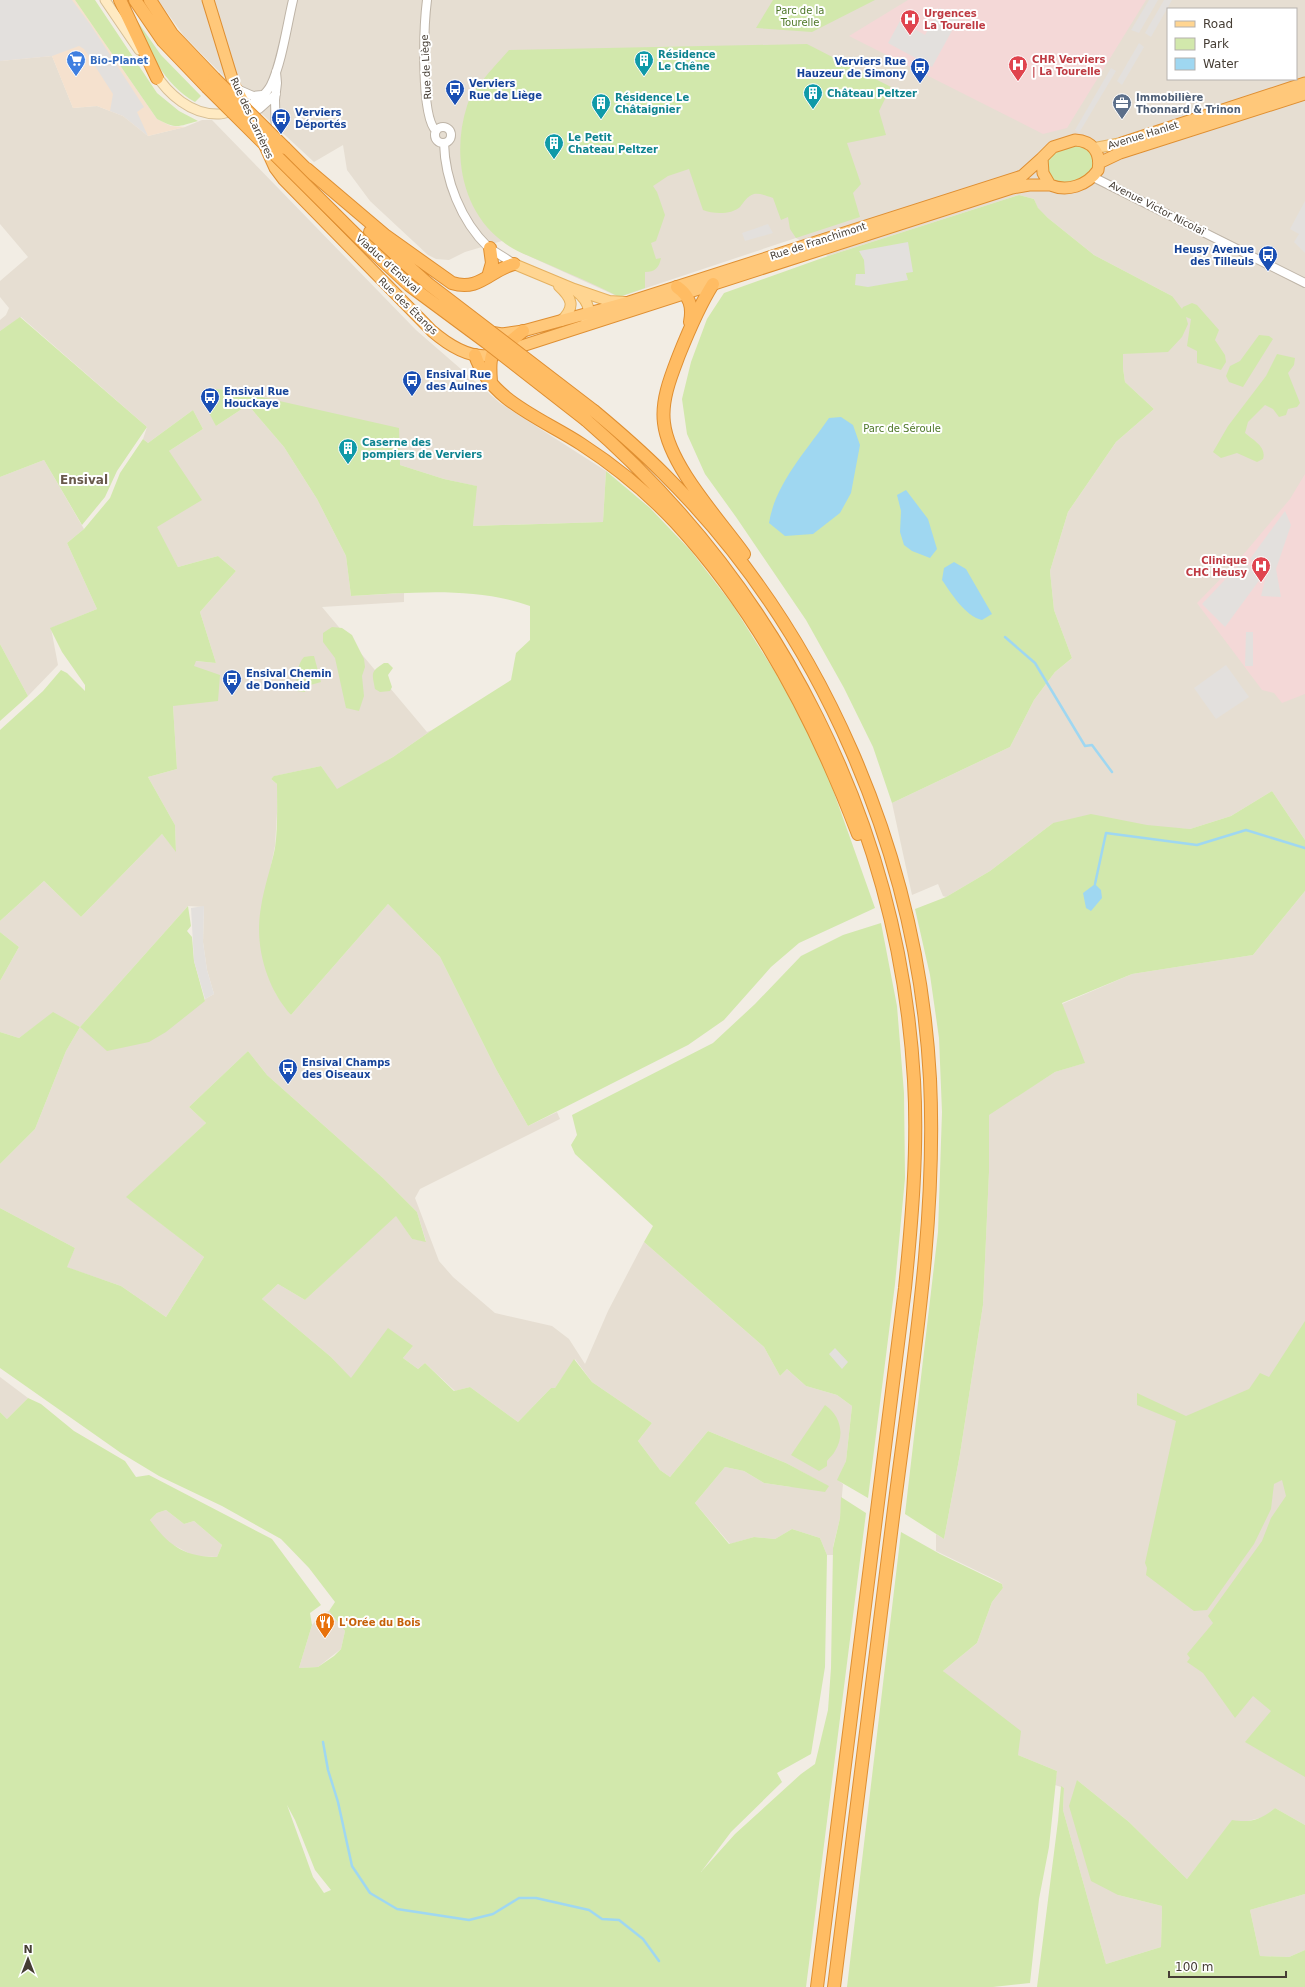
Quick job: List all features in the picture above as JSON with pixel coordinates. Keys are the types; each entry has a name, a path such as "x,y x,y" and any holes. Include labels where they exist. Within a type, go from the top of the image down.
{"highway":[{"path":"120,0 157,78"},
{"path":"135,0 163,41 211,82 307,169 386,236 445,280 457,285 475,285 502,267 514,264"},
{"path":"150,0 172,34 211,82"},
{"name":"Rue des Carrières","path":"208,0 236,88 275,168"},
{"name":"Viaduc d’Ensival","path":"211,82 360,239 409,285 590,416"},
{"name":"Avenue Hanlet","path":"1122,143 1305,83"},
{"name":"Avenue Hanlet","path":"1099,163 1120,153 1305,94"},
{"name":"Rue des Étangs","path":"246,108 276,151 406,279 447,309 479,329 492,333 523,331"},
{"path":"1075,140 1090,144 1095,148 1099,163 1098,170 1093,177 1086,182 1070,188 1061,188 1050,185 1042,173 1042,158 1053,147 1075,140"},
{"name":"Rue de Franchimont","path":"602,320 681,290 1022,176 1042,158"},
{"name":"Rue des Étangs","path":"275,168 294,192 432,330 451,345 475,354 491,356 602,320"},
{"name":"Viaduc d’Ensival","path":"307,169 395,256 590,416"},
{"name":"Rue de Franchimont","path":"588,313 629,302 713,284 1008,189 1029,185 1050,185"},
{"path":"488,277 492,263 490,248"},
{"path":"713,284 689,329 668,385 664,404 664,422 669,442 682,469 784,612 827,684 866,770 876,811"},
{"path":"681,290 692,305 689,329"},
{"path":"491,383 491,356 497,344 511,341 523,331 588,313"},
{"path":"475,354 491,383 502,396 581,444 633,482 675,522 710,564 761,635 804,709 839,784 887,905"},
{"path":"590,416 628,439 668,476 737,558 764,595 796,644 827,700 856,760 876,811 896,874 919,978 930,1078 931,1150 928,1219 920,1304 834,1987"},
{"path":"590,416 683,517 730,576 773,637 811,703 847,781 869,842 887,905 903,980 914,1080 915,1149 912,1218 906,1288 817,1987"}],"main road":[{"path":"105,0 157,78 174,96 199,111 220,114 246,108"},
{"name":"Avenue Hanlet","path":"1095,148 1122,143"},
{"path":"514,264 553,281 609,301 629,302"},
{"path":"553,281 567,294 571,301 569,311 562,320"},
{"path":"574,289 585,300 588,313 587,318 576,328"}],"street":[{"path":"246,108 262,95 270,85 276,70 293,0"},
{"name":"Rue de Liège","path":"427,0 424,39 425,78 430,122 436,131"},
{"path":"276,70 276,151"},
{"path":"236,88 249,96 262,95"},
{"path":"246,108 259,109 276,94"},
{"path":"444,127 449,130 451,136 448,142 444,143 439,142 435,137 436,131 444,127"},
{"path":"444,143 444,156 449,179 470,226 490,248 514,264"},
{"name":"Avenue Victor Nicolaï","path":"1093,177 1305,283"}],"shaded area":[{"path":"0,0 75,0 157,119 171,126 185,127 148,136 123,116 97,106 73,108 52,56 0,61"},
{"path":"0,0 72,0 90,24 144,107 137,112 148,136 123,116 110,111 113,94 84,49 79,46 52,56 0,61"},
{"path":"158,0 1305,0 1305,840 1272,791 1231,816 1190,829 1053,823 990,871 946,897 943,896 938,884 912,895 892,803 1010,747 1034,700 1055,672 1072,658 1054,610 1050,571 1068,512 1116,442 1154,409 1125,382 1123,354 1138,352 1172,296 1094,255 1038,209 1034,199 1019,195 828,256 796,238 619,297 522,253 502,241 465,252 449,260 436,259 428,255 370,201 347,170 343,145 314,162 246,99 184,36"},
{"name":"CHR Verviers | La Tourelle","path":"908,0 1146,0 1067,128 1043,134 849,36"},
{"path":"1149,0 1158,0 1139,33 1131,30"},
{"path":"1164,0 1172,0 1151,37 1145,33"},
{"name":"Urgences La Tourelle","path":"940,8 959,18 932,67 888,43 900,21 925,35"},
{"path":"1139,43 1144,47 1122,85 1117,81"},
{"path":"52,56 73,108 97,106 123,116 148,136 185,127 202,120 212,120 416,330 500,403 606,471 603,522 473,526 476,486 444,479 400,465 261,397 231,390 213,389 216,426 248,405 284,447 317,499 346,556 351,596 404,593 404,602 322,607 427,732 432,730 393,757 337,790 321,766 275,776 271,779 277,784 277,813 275,846 268,880 267,973 276,994 291,1015 388,904 440,957 496,1069 528,1126 557,1112 560,1119 420,1189 415,1198 439,1261 453,1277 495,1313 552,1326 569,1339 585,1364 608,1311 644,1242 764,1347 780,1376 787,1369 806,1386 837,1395 852,1406 846,1461 838,1480 843,1484 840,1518 833,1547 833,1555 827,1555 820,1538 792,1529 775,1539 754,1537 730,1544 695,1503 725,1467 744,1471 764,1483 791,1487 828,1486 786,1463 708,1431 670,1477 660,1470 638,1441 652,1423 592,1382 575,1359 555,1388 551,1388 518,1422 470,1387 455,1391 425,1363 418,1369 403,1358 413,1346 351,1379 331,1357 262,1299 278,1284 305,1300 396,1215 412,1239 426,1241 417,1212 383,1178 267,1075 248,1051 189,1107 206,1123 127,1197 204,1257 166,1317 121,1286 66,1267 75,1248 0,1208 0,1164 35,1129 66,1051 80,1027 53,1013 19,1038 0,1032 0,981 19,947 0,932 0,921 44,881 81,917 162,834 176,851 175,825 148,777 177,769 173,706 195,661 216,663 200,612 236,571 218,556 178,567 156,527 169,451 203,429 193,410 148,443 143,439 147,427 21,317 0,331 0,320 6,315 9,308 0,297 0,281 28,257 0,224 0,61","holes":["188,906 204,907 203,942 207,970 214,994 205,999 205,1001 80,1027"]},
{"path":"1111,68 1116,71 1079,133 1075,130"},
{"path":"1305,201 1305,253 1294,242 1299,234 1290,229"},
{"path":"768,224 773,233 745,241 742,233"},
{"path":"908,242 913,272 906,273 908,280 868,287 855,285 856,274 865,274 864,260 859,251"},
{"path":"44,460 84,529 67,543 97,609 51,628 58,665 28,696 0,644 0,477"},
{"name":"Clinique CHC Heusy","path":"1305,474 1305,694 1282,703 1274,693 1262,690 1197,603 1237,562 1290,499"},
{"path":"1285,511 1291,525 1276,569 1281,597 1261,596 1268,569 1250,559"},
{"path":"1244,564 1266,571 1225,627 1202,604 1238,566"},
{"path":"1246,632 1253,632 1253,666 1245,666"},
{"path":"1226,665 1249,697 1216,719 1194,688"},
{"path":"1305,891 1305,1825 1275,1808 1264,1817 1244,1822 1232,1821 1187,1879 1129,1822 1077,1780 1118,1895 1162,1906 1161,1947 1106,1964 1063,1810 1064,1788 1055,1785 1057,1771 1018,1755 943,1671 977,1643 992,1602 1003,1588 1002,1584 998,1581 936,1551 936,1534 944,1539 960,1454 983,1305 989,1172 989,1114 1055,1072 1084,1063 1062,1004 1132,974 1253,955"},
{"path":"204,906 203,942 207,970 214,994 205,999 194,961 191,908"},
{"path":"835,1348 848,1362 842,1369 829,1354"},
{"path":"0,1377 28,1398 7,1419 0,1412"},
{"path":"166,1510 184,1524 194,1521 222,1545 217,1557 194,1556 164,1540 150,1520 157,1513"},
{"path":"329,1611 345,1631 341,1649 318,1667 299,1668 312,1625 322,1613"},
{"path":"1305,1894 1305,1950 1289,1957 1260,1956 1250,1910"}],"green space":[{"path":"75,0 95,0 157,93 179,111 198,121 174,126 157,119"},
{"name":"Parc de la Tourelle","path":"773,0 875,0 812,32 756,28"},
{"path":"135,18 161,55 201,96 195,102 174,86 158,65"},
{"path":"807,44 891,87 879,111 886,135 847,143 861,184 853,193 860,217 796,238 790,229 788,217 781,220 773,198 761,194 749,196 740,207 727,213 717,213 703,210 689,169 668,176 653,186 657,192 665,215 656,241 651,243 656,259 661,258 658,267 654,270 645,272 645,288 619,297 592,283 507,245 488,228 477,213 469,197 461,161 460,142 467,106 479,85 509,50"},
{"path":"1076,145 1089,149 1094,160 1093,169 1082,178 1063,183 1056,182 1047,171 1050,157 1058,150"},
{"name":"Parc de Séroule","path":"1019,195 1034,199 1038,208 1048,218 1094,255 1172,296 1182,309 1183,307 1192,303 1197,305 1219,330 1215,340 1225,355 1226,362 1221,370 1197,363 1197,351 1187,346 1191,319 1186,317 1188,324 1182,337 1168,352 1123,354 1125,382 1154,409 1116,442 1068,512 1050,571 1054,610 1072,658 1055,672 1034,700 1010,747 892,803 873,747 844,688 806,620 705,474 687,434 682,399 691,362 707,319 724,293 828,256"},
{"path":"20,317 147,427 117,471 105,497 82,525 44,460 0,477 0,331"},
{"path":"1259,335 1269,336 1273,339 1243,387 1229,382 1226,376 1230,366 1240,361"},
{"path":"1277,354 1295,358 1294,365 1288,373 1300,403 1297,407 1288,409 1286,415 1279,417 1273,409 1265,405 1248,422 1245,433 1261,447 1264,455 1263,459 1257,462 1237,453 1221,458 1213,452 1228,426 1266,376"},
{"path":"213,389 231,390 399,428 400,465 444,479 477,486 473,526 603,522 606,471 650,508 691,551 732,604 797,707 827,773 875,908 799,943 771,967 724,1020 688,1045 528,1126 496,1069 440,957 388,904 291,1015 282,1004 269,979 264,965 259,936 261,907 275,848 277,832 277,784 271,779 274,776 321,766 337,789 393,757 432,730 511,680 516,653 530,640 530,606 509,600 464,593 442,592 351,596 346,556 317,499 284,447 248,405 216,426 208,411 206,399"},
{"path":"193,410 203,429 169,451 202,500 157,527 178,567 218,556 236,571 200,612 216,663 196,661 194,666 220,675 218,701 173,706 177,769 148,777 175,825 176,852 162,834 81,917 44,881 0,921 0,730 43,691 61,670 67,673 85,691 85,685 62,652 50,628 97,609 67,543 84,529 110,498 120,473 143,439 148,443"},
{"path":"332,627 342,628 352,635 364,659 365,667 362,676 364,696 359,711 346,708 335,658 323,642 323,633"},
{"path":"0,644 28,696 0,721"},
{"path":"314,656 321,682 307,686 305,692 297,691 299,665 304,657"},
{"path":"384,663 388,663 393,668 388,675 392,687 390,691 380,692 375,689 373,673"},
{"path":"1272,791 1305,840 1305,891 1253,955 1132,974 1062,1003 1085,1063 1055,1072 989,1115 989,1172 983,1305 960,1454 944,1539 905,1514 938,1232 942,1112 939,1038 930,975 915,909 946,897 990,871 1053,823 1091,814 1147,825 1190,829 1231,816"},
{"path":"188,906 191,926 187,931 192,937 194,961 205,1001 166,1032 149,1042 107,1051 80,1027"},
{"path":"881,923 897,1006 904,1093 905,1178 895,1284 868,1498 837,1480 846,1461 852,1406 837,1395 806,1386 787,1369 780,1376 764,1347 644,1242 653,1226 575,1154 571,1145 577,1135 572,1115 713,1043 755,1004 801,956 843,935"},
{"path":"0,932 19,947 0,981"},
{"path":"53,1012 80,1027 66,1051 35,1129 0,1164 0,1032 19,1038"},
{"path":"248,1051 267,1075 383,1178 417,1212 426,1242 412,1239 396,1216 305,1300 278,1284 262,1299 331,1357 351,1378 388,1328 413,1346 403,1358 418,1369 425,1363 454,1391 470,1387 518,1422 551,1388 555,1388 574,1359 592,1382 652,1423 638,1441 660,1470 670,1477 708,1431 786,1463 829,1486 825,1492 764,1483 744,1471 725,1467 695,1503 729,1544 754,1537 775,1539 792,1529 820,1538 827,1555 825,1667 811,1754 777,1773 782,1782 731,1832 701,1872 735,1834 801,1774 815,1764 828,1710 831,1668 833,1548 840,1518 841,1497 866,1513 806,1987 0,1987 0,1412 7,1419 28,1398 41,1404 74,1431 125,1461 136,1477 149,1475 272,1539 321,1605 310,1613 312,1625 299,1668 318,1667 334,1656 341,1649 345,1631 329,1611 335,1602 309,1568 281,1539 222,1506 159,1476 121,1453 0,1368 0,1208 75,1248 67,1267 121,1286 166,1317 204,1257 126,1197 206,1123 189,1107","holes":["166,1510 184,1524 194,1521 222,1545 217,1557 196,1555 187,1552 171,1543 164,1537 150,1520 157,1513","287,1805 295,1820 315,1870 331,1890 324,1893 313,1877"]},
{"path":"1305,1321 1305,1777 1245,1742 1271,1711 1253,1696 1235,1718 1203,1673 1187,1662 1190,1658 1187,1654 1213,1623 1208,1616 1262,1541 1271,1518 1286,1496 1282,1480 1274,1484 1271,1509 1254,1544 1207,1610 1194,1611 1146,1575 1147,1568 1145,1563 1176,1421 1137,1405 1137,1393 1186,1416 1249,1389 1260,1373 1269,1377"},
{"path":"825,1405 838,1420 840,1426 840,1439 834,1452 827,1461 827,1466 819,1471 791,1455"},
{"path":"901,1532 940,1554 1002,1584 1003,1588 992,1602 977,1643 943,1671 1021,1731 1018,1755 1057,1771 1049,1847 1039,1899 1030,1983 993,1987 847,1987"},
{"path":"1077,1780 1129,1822 1187,1879 1232,1820 1255,1820 1275,1808 1305,1825 1305,1894 1250,1910 1260,1956 1289,1957 1305,1950 1305,1987 1037,1987 1061,1786 1064,1788 1063,1810 1106,1964 1161,1947 1162,1906 1118,1895 1091,1881 1069,1806"}],"water":[{"path":"841,417 853,425 860,445 851,493 840,513 813,534 785,536 769,523 772,509 778,495 793,468 829,418"},
{"path":"906,490 928,519 937,549 930,558 912,551 904,545 900,532 901,511 897,495"},
{"path":"954,562 966,569 992,614 982,620 976,618 964,609 942,580 944,568"},
{"path":"1095,884 1101,890 1102,898 1091,911 1086,908 1083,893"}],"waterway":[{"path":"1005,637 1035,663 1085,746 1092,745 1112,772"},
{"path":"1095,884 1106,833 1197,845 1246,830 1305,848"},
{"path":"323,1742 328,1770 338,1802 352,1866 370,1893 397,1909 469,1920 493,1914 519,1898 536,1898 589,1910 602,1919 619,1920 643,1939 659,1961"}],"place":[{"name":"Urgences La Tourelle","path":"910,36"},
{"name":"Bio-Planet","path":"76,77"},
{"name":"Résidence Le Chêne","path":"644,77"},
{"name":"CHR Verviers | La Tourelle","path":"1018,82"},
{"name":"Verviers Rue Hauzeur de Simony","path":"920,84"},
{"name":"Verviers Rue de Liège","path":"455,106"},
{"name":"Château Peltzer","path":"813,110"},
{"name":"Résidence Le Châtaignier","path":"601,120"},
{"name":"Immobilière Thonnard & Trinon","path":"1122,120"},
{"name":"Verviers Déportés","path":"281,135"},
{"name":"Le Petit Chateau Peltzer","path":"554,160"},
{"name":"Heusy Avenue des Tilleuls","path":"1268,272"},
{"name":"Ensival Rue des Aulnes","path":"412,397"},
{"name":"Ensival Rue Houckaye","path":"210,414"},
{"name":"Caserne des pompiers de Verviers","path":"348,465"},
{"name":"Clinique CHC Heusy","path":"1261,583"},
{"name":"Ensival Chemin de Donheid","path":"232,696"},
{"name":"Ensival Champs des Oiseaux","path":"288,1085"},
{"name":"L'Orée du Bois","path":"325,1639"}],"district":[{"name":"Ensival","path":"84,480"}]}
